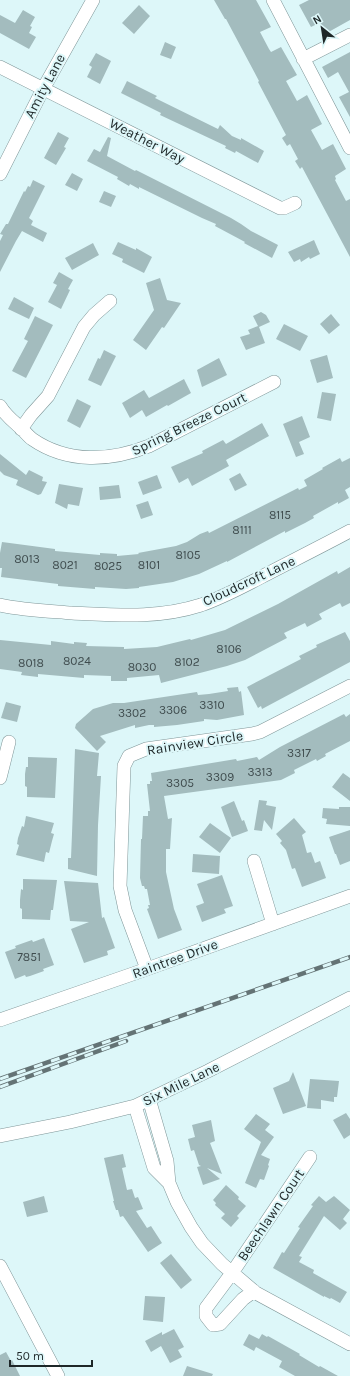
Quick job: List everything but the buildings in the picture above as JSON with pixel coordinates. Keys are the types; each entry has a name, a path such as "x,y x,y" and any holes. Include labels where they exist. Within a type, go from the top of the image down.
{"street":[{"name":"Amity Lane","path":"0,174 43,89 93,0"},
{"path":"273,0 350,148"},
{"path":"303,59 350,35"},
{"name":"Weather Way","path":"0,67 280,208 284,208 295,203"},
{"path":"22,429 31,415 48,396 84,327 94,315 110,301"},
{"name":"Spring Breeze Court","path":"0,406 6,416 32,438 49,448 73,456 96,458 121,455 149,446 274,382"},
{"name":"Cloudcroft Lane","path":"0,605 25,610 131,616 183,610 201,605 231,592 350,531"},
{"name":"Rainview Circle","path":"147,969 125,910 120,886 123,779 124,766 129,756 146,749 260,732 350,686"},
{"path":"0,778 9,742"},
{"path":"254,861 273,924"},
{"name":"Raintree Drive","path":"0,1020 350,896"},
{"name":"Six Mile Lane","path":"0,1136 70,1122 135,1106 350,998"},
{"path":"149,1099 167,1161 169,1183 176,1202 191,1227 207,1248 222,1264 254,1291 350,1344"},
{"path":"135,1106 154,1168 169,1183"},
{"name":"Beechlawn Court","path":"254,1291 243,1299 220,1324 213,1325 206,1316 206,1308 232,1273 310,1157"},
{"path":"0,1266 58,1376"}],"railway":[{"path":"0,1079 350,957"},
{"path":"0,1087 126,1041"}]}
